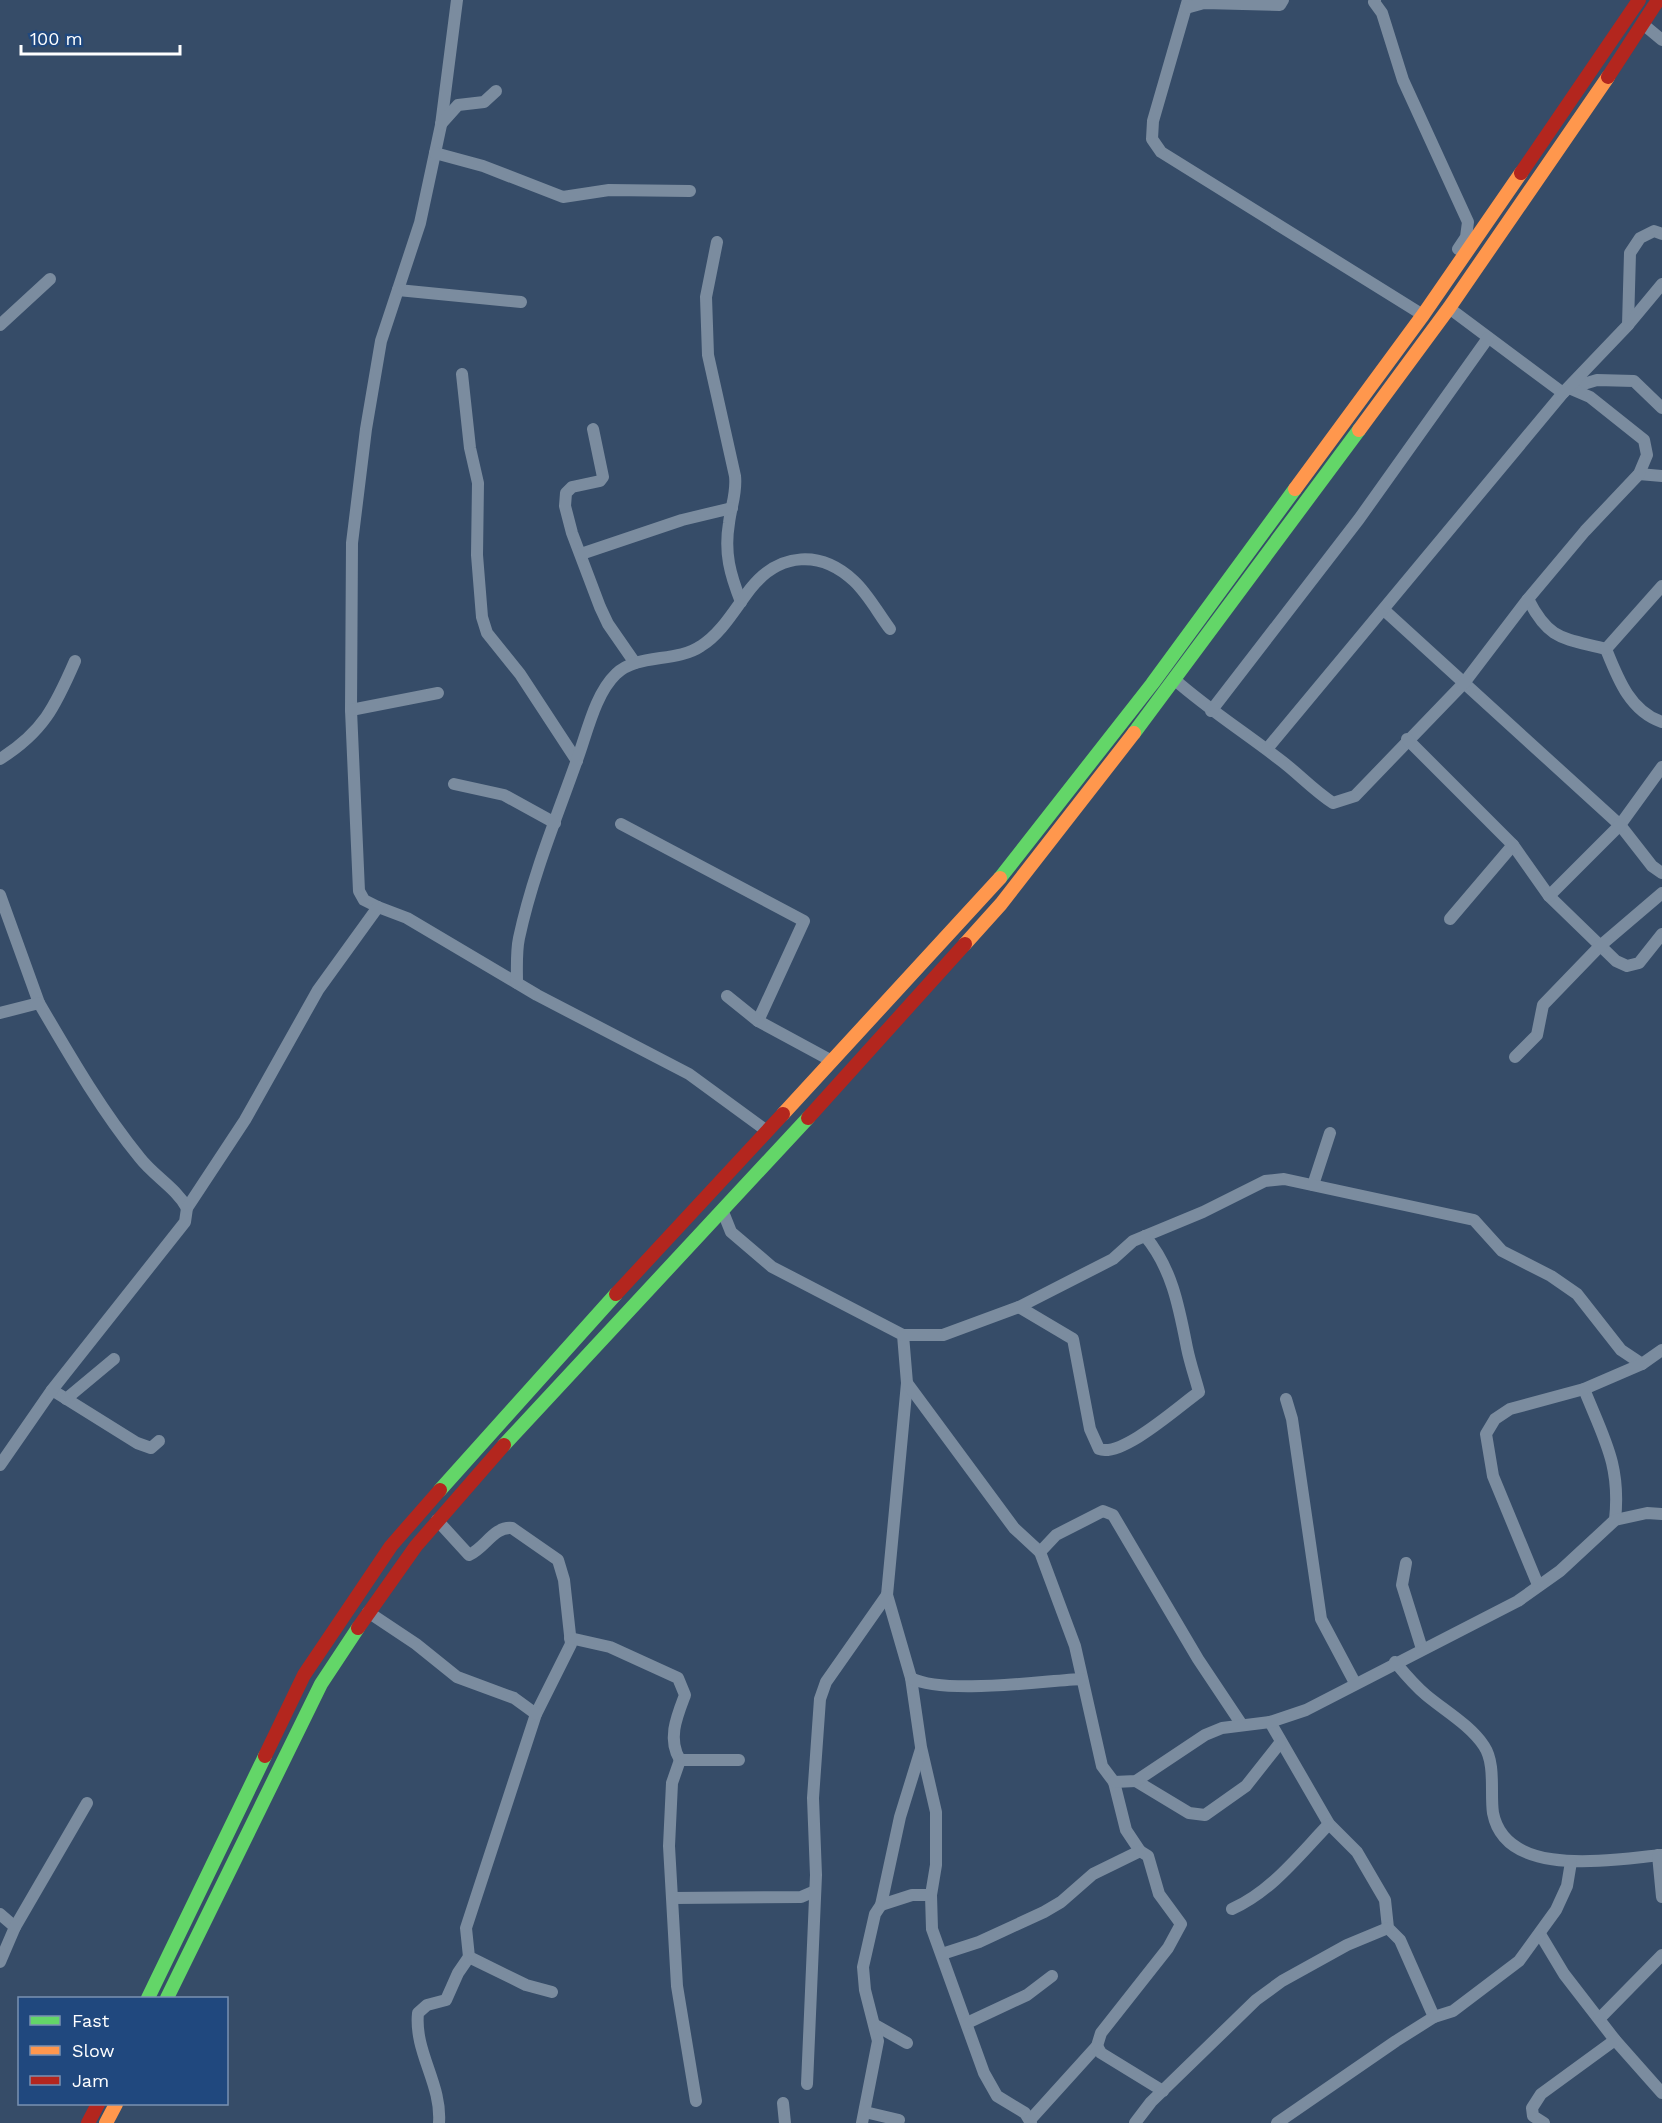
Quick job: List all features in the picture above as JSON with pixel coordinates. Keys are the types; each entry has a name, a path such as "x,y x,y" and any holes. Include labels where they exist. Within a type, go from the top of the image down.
{"main road":[{"path":"148,1997 304,1675 352,1600 402,1534 521,1397 1000,878 1152,684 1301,480 1421,313 1639,0"},
{"path":"167,1997 321,1684 368,1612 416,1546 541,1402 723,1212 1001,904 1175,680 1449,308 1644,25 1658,0"},
{"path":"1301,480 1315,491"},
{"path":"402,1534 416,1546"},
{"path":"88,2123 97,2105"},
{"path":"106,2123 115,2105"}],"street":[{"path":"457,0 441,125 420,223 381,341 366,429 352,543 351,710 358,891 364,900 407,918 517,983 689,1074 767,1131"},
{"path":"1283,0 1280,5 1187,4 1153,121 1152,139 1161,152 1421,313 1466,237 1468,222 1403,80 1382,13 1374,2 1376,0"},
{"path":"1644,25 1662,40"},
{"path":"441,125 458,105 484,102 496,91"},
{"path":"435,153 483,166 563,197 609,190 690,191"},
{"path":"1628,325 1630,253 1640,238 1654,231 1662,234"},
{"path":"717,242 706,297 708,355 737,489 726,550 729,571 741,602"},
{"path":"0,325 50,279"},
{"path":"1267,749 1566,391 1628,325 1658,298 1662,284"},
{"path":"398,290 521,302"},
{"path":"1175,680 1211,711 1267,749 1333,803 1355,796 1407,739 1464,682 1528,599 1585,531 1639,474 1647,455 1644,440 1590,397 1566,391 1488,338 1449,308"},
{"path":"1211,711 1359,519 1488,338"},
{"path":"462,374 470,448 478,483 477,555 482,617 487,633 520,674 577,761"},
{"path":"1566,391 1597,380 1634,381 1662,408"},
{"path":"593,429 603,477 600,481 572,487 566,493 565,506 608,624 635,663"},
{"path":"1639,474 1662,476"},
{"path":"581,554 682,520 732,508"},
{"path":"517,983 518,940 534,880 606,686 617,672 635,663 671,658 701,646 773,567 785,561 811,559 838,570 855,582 890,629"},
{"path":"1606,650 1662,586"},
{"path":"1528,599 1539,620 1555,636 1606,650"},
{"path":"1384,610 1620,825 1652,866 1662,873"},
{"path":"1606,650 1623,690 1641,710 1662,722"},
{"path":"0,759 26,743 48,717 75,661"},
{"path":"351,710 438,693"},
{"path":"1407,739 1513,845 1549,897 1600,946 1627,966 1639,963 1662,934"},
{"path":"1549,897 1620,825 1662,767"},
{"path":"454,784 504,795 555,823"},
{"path":"621,824 804,921 758,1021"},
{"path":"1450,919 1513,845"},
{"path":"1515,1057 1537,1035 1543,1005 1600,946 1662,892"},
{"path":"0,895 39,1003 88,1086 141,1160 182,1199 187,1208"},
{"path":"0,1465 52,1390 185,1222 187,1208 245,1120 318,990 378,907"},
{"path":"727,996 758,1021 832,1061"},
{"path":"0,1012 39,1003"},
{"path":"1313,1185 1330,1133"},
{"path":"723,1212 731,1232 772,1267 903,1335 943,1335 1018,1307 1113,1259 1133,1241 1203,1212 1265,1181 1284,1179 1474,1220 1502,1251 1551,1276 1577,1294 1621,1350 1642,1364"},
{"path":"1018,1307 1073,1339 1090,1429 1099,1449 1114,1450 1148,1430 1198,1392 1183,1322 1169,1274 1145,1236"},
{"path":"903,1335 907,1383 887,1595 911,1678 921,1747 936,1812 936,1865 932,1895 932,1929 984,2073 997,2096 1025,2113 1030,2121 1097,2046 1101,2033 1168,1948 1181,1924 1164,1903 1148,1856 1140,1851 1126,1830 1114,1782 1102,1766 1075,1646 1040,1552 1014,1528 907,1383"},
{"path":"1538,1584 1493,1476 1486,1434 1495,1419 1510,1409 1584,1389 1642,1364 1662,1350"},
{"path":"66,1399 114,1359"},
{"path":"1584,1389 1615,1464 1618,1492 1615,1520"},
{"path":"52,1390 136,1443 151,1448 159,1441"},
{"path":"1286,1399 1292,1419 1321,1619 1354,1683"},
{"path":"1040,1552 1056,1535 1102,1511 1113,1515 1198,1659 1242,1725"},
{"path":"1114,1782 1136,1781 1205,1735 1222,1728 1270,1722 1306,1710 1354,1683 1491,1617 1518,1601 1538,1584 1560,1572 1615,1520 1647,1513 1662,1514"},
{"path":"437,1520 469,1555 505,1527 512,1528 558,1560 564,1580 571,1644 536,1714 466,1928 469,1957 458,1973 446,2000 427,2005 418,2013 421,2049 435,2086 439,2123"},
{"path":"1406,1563 1402,1585 1422,1649"},
{"path":"807,2084 815,1891 813,1798 820,1699 826,1682 887,1595"},
{"path":"368,1612 416,1644 457,1677 514,1698 536,1714"},
{"path":"570,1638 610,1647 678,1678 685,1695 673,1736 674,1751 680,1760"},
{"path":"1395,1662 1417,1688 1475,1734 1486,1749 1497,1829 1512,1846 1530,1854 1571,1862 1660,1855 1662,1897"},
{"path":"911,1678 924,1685 951,1687 1082,1679"},
{"path":"1270,1722 1280,1743 1329,1824 1357,1852 1385,1900 1388,1928 1400,1940 1434,2017"},
{"path":"1136,1781 1189,1813 1205,1815 1246,1786 1280,1743"},
{"path":"899,2120 864,2117 878,2041 865,1990 863,1967 875,1914 881,1905 900,1817 921,1747"},
{"path":"680,1760 739,1760"},
{"path":"680,1760 672,1783 669,1846 674,1898 677,1986 696,2101"},
{"path":"0,1962 15,1927 87,1803"},
{"path":"1232,1909 1249,1901 1269,1886 1329,1824"},
{"path":"942,1954 979,1942 1044,1912 1061,1902 1093,1874 1140,1851"},
{"path":"1277,2123 1361,2063 1434,2017 1453,2011 1519,1961 1540,1934 1567,1886 1571,1862"},
{"path":"674,1898 801,1897 815,1891"},
{"path":"881,1905 912,1895 932,1895"},
{"path":"801,1897 814,1905"},
{"path":"0,1914 15,1927"},
{"path":"1135,2123 1163,2091 1256,2000 1282,1981 1347,1945 1388,1928"},
{"path":"1540,1934 1550,1956 1615,2040 1662,2093"},
{"path":"1599,2019 1662,1955"},
{"path":"469,1957 526,1985 552,1992"},
{"path":"966,2023 1027,1995 1052,1976"},
{"path":"875,2025 907,2043"},
{"path":"1544,2123 1533,2116 1532,2108 1541,2094 1615,2040"},
{"path":"1097,2046 1101,2053 1163,2091"},
{"path":"783,2103 785,2123"}],"traffic: fast":[{"path":"1134,733 1359,430"},
{"path":"1000,878 1152,684 1295,489"},
{"path":"504,1445 808,1118"},
{"path":"440,1490 616,1294"},
{"path":"167,1997 321,1684 358,1628"},
{"path":"148,1997 265,1756"}],"traffic: slow":[{"path":"1359,430 1449,308 1608,77"},
{"path":"1295,489 1423,315 1521,173"},
{"path":"965,944 1001,904 1134,733"},
{"path":"783,1114 1000,878"},
{"path":"106,2123 115,2105"}],"traffic: jam":[{"path":"1521,173 1639,0"},
{"path":"1608,77 1658,0"},
{"path":"808,1118 965,944"},
{"path":"616,1294 783,1114"},
{"path":"358,1628 416,1546 504,1445"},
{"path":"265,1756 304,1675 391,1546 440,1490"},
{"path":"88,2123 97,2105"}]}
